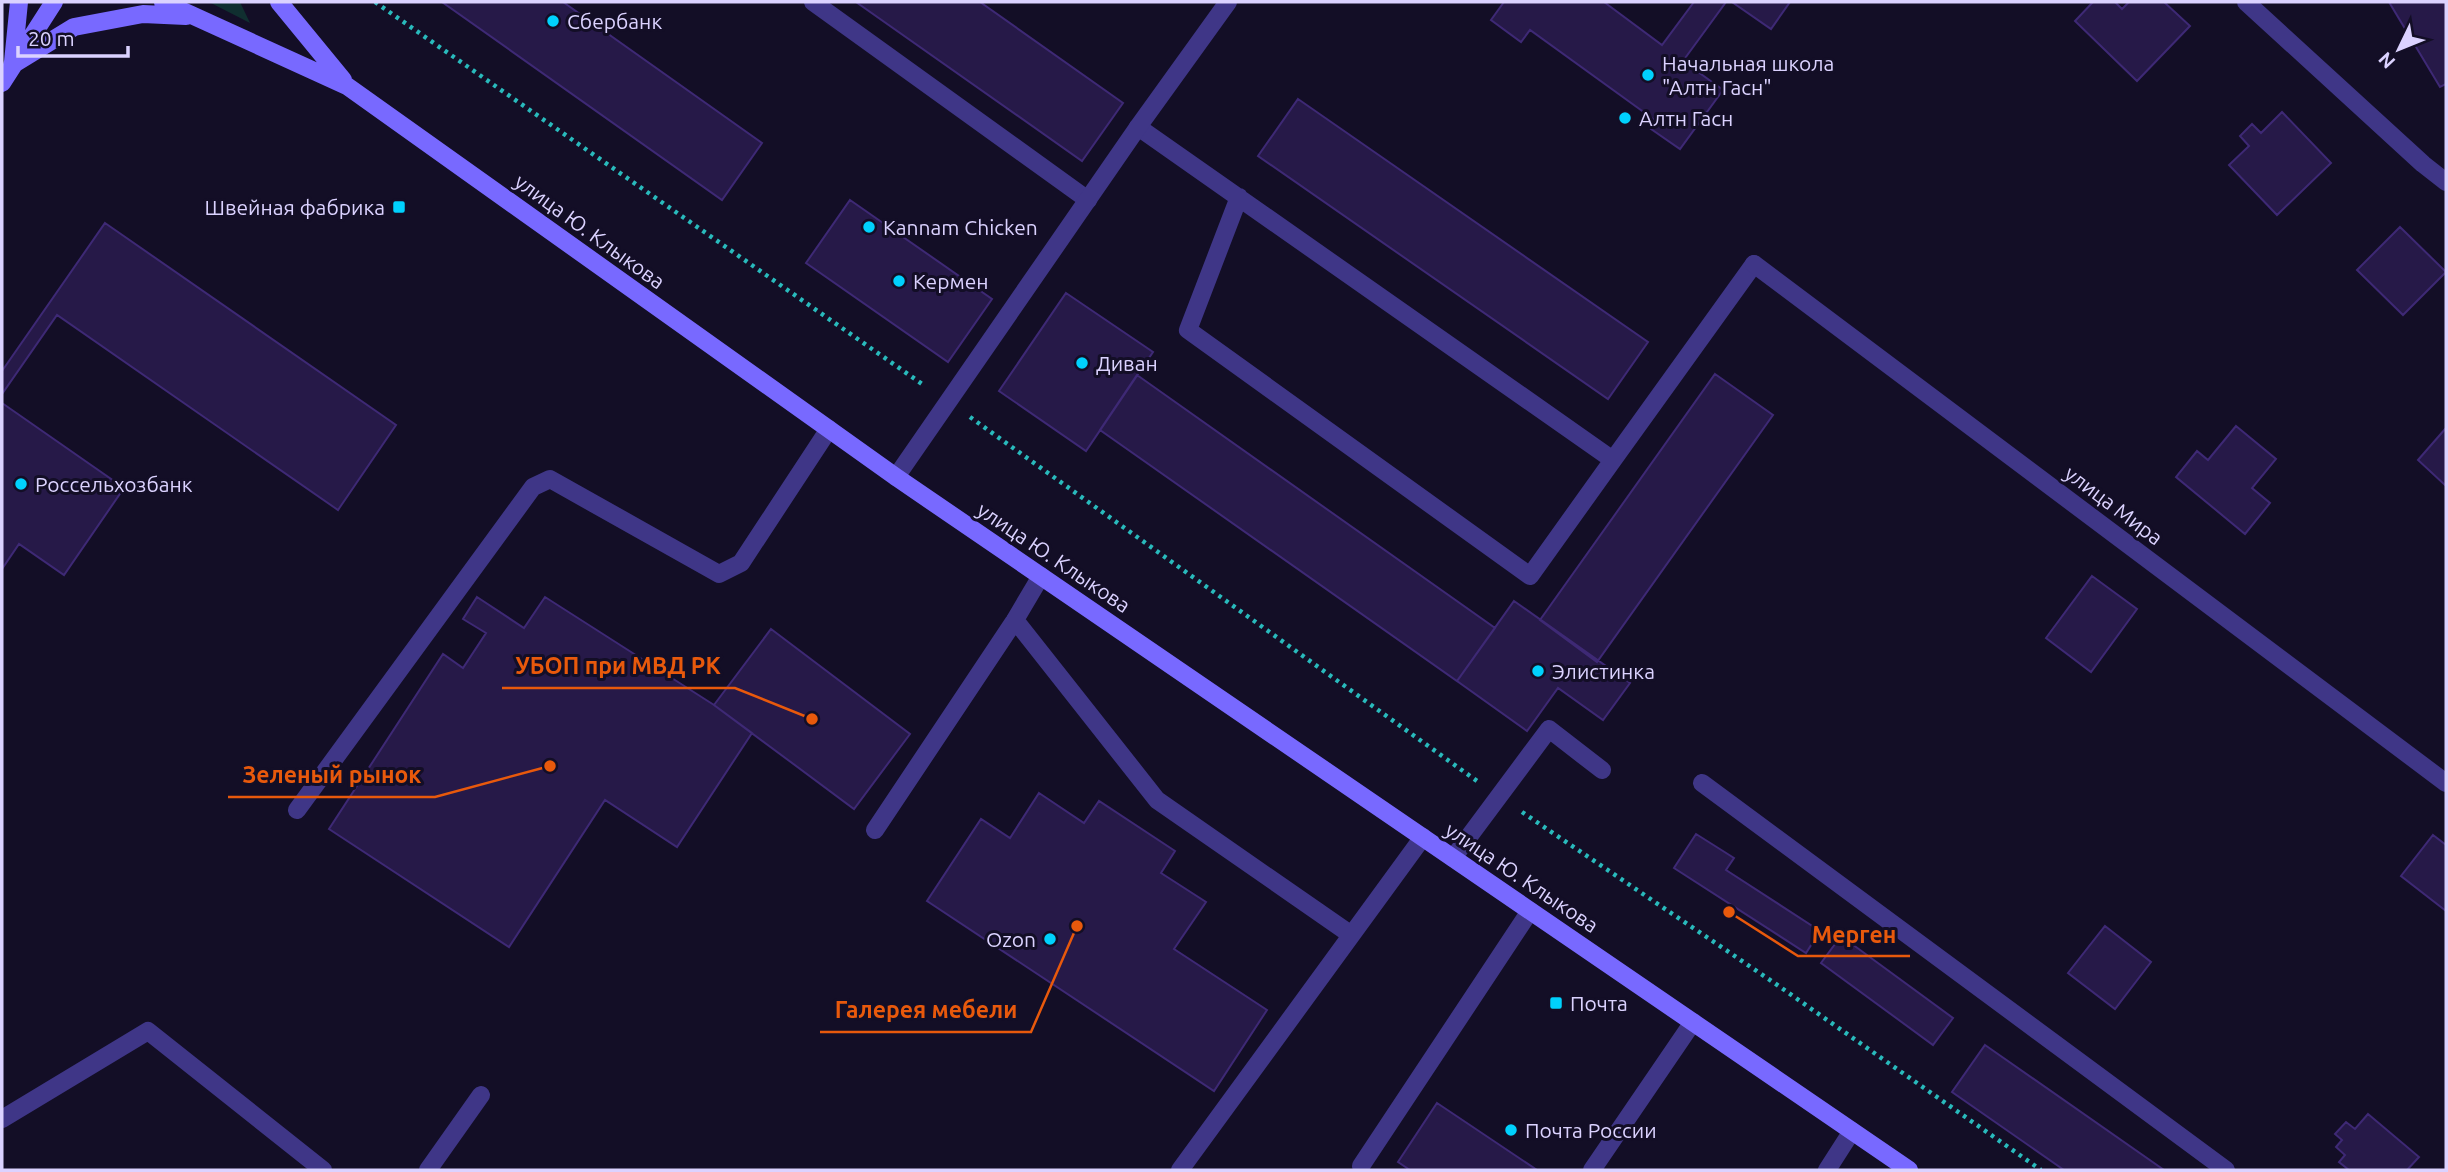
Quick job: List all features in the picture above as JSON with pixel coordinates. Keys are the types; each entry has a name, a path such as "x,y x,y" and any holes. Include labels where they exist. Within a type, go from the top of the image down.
{"main road":[{"path":"12,65 19,2"},
{"path":"2,83 54,2"},
{"name":"улица Ю. Клыкова","path":"163,2 347,86 896,477 1909,1170"},
{"path":"279,2 347,86"},
{"path":"12,65 74,27 143,14 195,16"}],"street":[{"path":"813,2 1088,200"},
{"path":"2246,2 2446,182"},
{"path":"896,477 1223,4"},
{"path":"1138,127 1239,197 1613,460 1530,576 1188,330 1239,197"},
{"name":"улица Мира","path":"1613,460 1754,264 2446,783"},
{"path":"297,810 533,487 550,479 719,574 741,562 829,429"},
{"path":"875,830 1015,620 1041,576"},
{"path":"1015,620 1157,800 1350,934"},
{"path":"1453,858 1549,729 1602,770"},
{"path":"1702,783 2227,1170"},
{"path":"1180,1170 1423,837"},
{"path":"1361,1166 1530,911"},
{"path":"1592,1170 1693,1022"},
{"path":"2,1119 148,1031 323,1170"},
{"path":"428,1170 481,1095"},
{"path":"1827,1170 1852,1131"}],"path":[{"path":"375,2 948,401 1499,796 1773,982 2041,1170"}],"green space":[{"path":"209,2 240,2 250,23"}],"building":[{"path":"442,2 563,2 762,143 722,200"},
{"path":"856,2 980,2 1123,103 1082,161"},
{"name":"Начальная школа \"Алтн Гасн\"","path":"1504,2 1604,2 1662,45 1694,2 1726,2 1683,61 1723,90 1680,149 1651,129 1656,121 1530,30 1521,42 1491,20"},
{"name":"Начальная школа \"Алтн Гасн\"","path":"1732,2 1790,2 1771,29"},
{"path":"2093,2 2115,2 2122,9 2129,2 2164,2 2190,26 2137,81 2075,21"},
{"path":"2389,2 2446,2 2446,84 2440,87"},
{"path":"1298,99 1648,342 1608,399 1258,156"},
{"path":"2282,112 2331,163 2277,215 2229,165 2249,146 2240,136 2252,124 2261,133"},
{"name":"Кермен","path":"850,200 992,299 948,362 806,263"},
{"path":"105,223 396,425 338,510 57,315 2,394 2,371"},
{"path":"2400,227 2446,272 2403,315 2357,270"},
{"name":"Диван","path":"1066,293 1153,352 1086,451 999,391"},
{"path":"1715,374 1773,415 1597,662 1540,620"},
{"path":"1137,375 1495,628 1457,681 1100,430"},
{"path":"2,403 124,488 64,575 19,544 2,569"},
{"path":"2236,426 2276,459 2252,488 2270,503 2245,534 2176,477 2197,451 2208,460"},
{"path":"2446,428 2446,486 2418,460"},
{"path":"2092,576 2137,609 2091,672 2046,638"},
{"path":"477,597 524,628 545,597 714,705 752,733 677,847 605,800 509,947 329,829 443,654 463,668 486,633 463,619"},
{"name":"Элистинка","path":"1514,601 1630,683 1603,720 1558,688 1527,731 1457,681"},
{"path":"771,629 910,734 854,809 714,705"},
{"path":"1039,793 1084,823 1099,801 1175,851 1161,873 1206,902 1174,949 1267,1010 1214,1091 927,901 981,819 1010,838"},
{"path":"1696,834 1734,858 1726,870 1820,931 1806,953 1674,868"},
{"path":"2433,835 2446,845 2446,911 2401,876"},
{"path":"2105,926 2151,962 2115,1009 2068,973"},
{"path":"1841,936 1953,1018 1933,1045 1821,963"},
{"path":"1985,1045 2164,1170 2064,1170 1952,1092"},
{"path":"1437,1103 1537,1170 1410,1170 1398,1162"},
{"path":"2368,1114 2419,1157 2407,1170 2349,1170 2339,1162 2345,1155 2336,1147 2342,1140 2335,1134 2346,1122 2355,1129"}],"place":[{"name":"Сбербанк","path":"553,21"},
{"name":"Начальная школа \"Алтн Гасн\"","path":"1648,75"},
{"name":"Алтн Гасн","path":"1625,118"},
{"name":"Швейная фабрика","path":"399,207"},
{"name":"Kannam Chicken","path":"869,227"},
{"name":"Кермен","path":"899,281"},
{"name":"Диван","path":"1082,363"},
{"name":"Россельхозбанк","path":"21,484"},
{"name":"Элистинка","path":"1538,671"},
{"name":"УБОП при МВД РК","path":"812,719"},
{"name":"Зеленый рынок","path":"550,766"},
{"name":"Мерген","path":"1729,912"},
{"name":"Галерея мебели","path":"1077,926"},
{"name":"Ozon","path":"1050,939"},
{"name":"Почта","path":"1556,1003"},
{"name":"Почта России","path":"1511,1130"}]}
